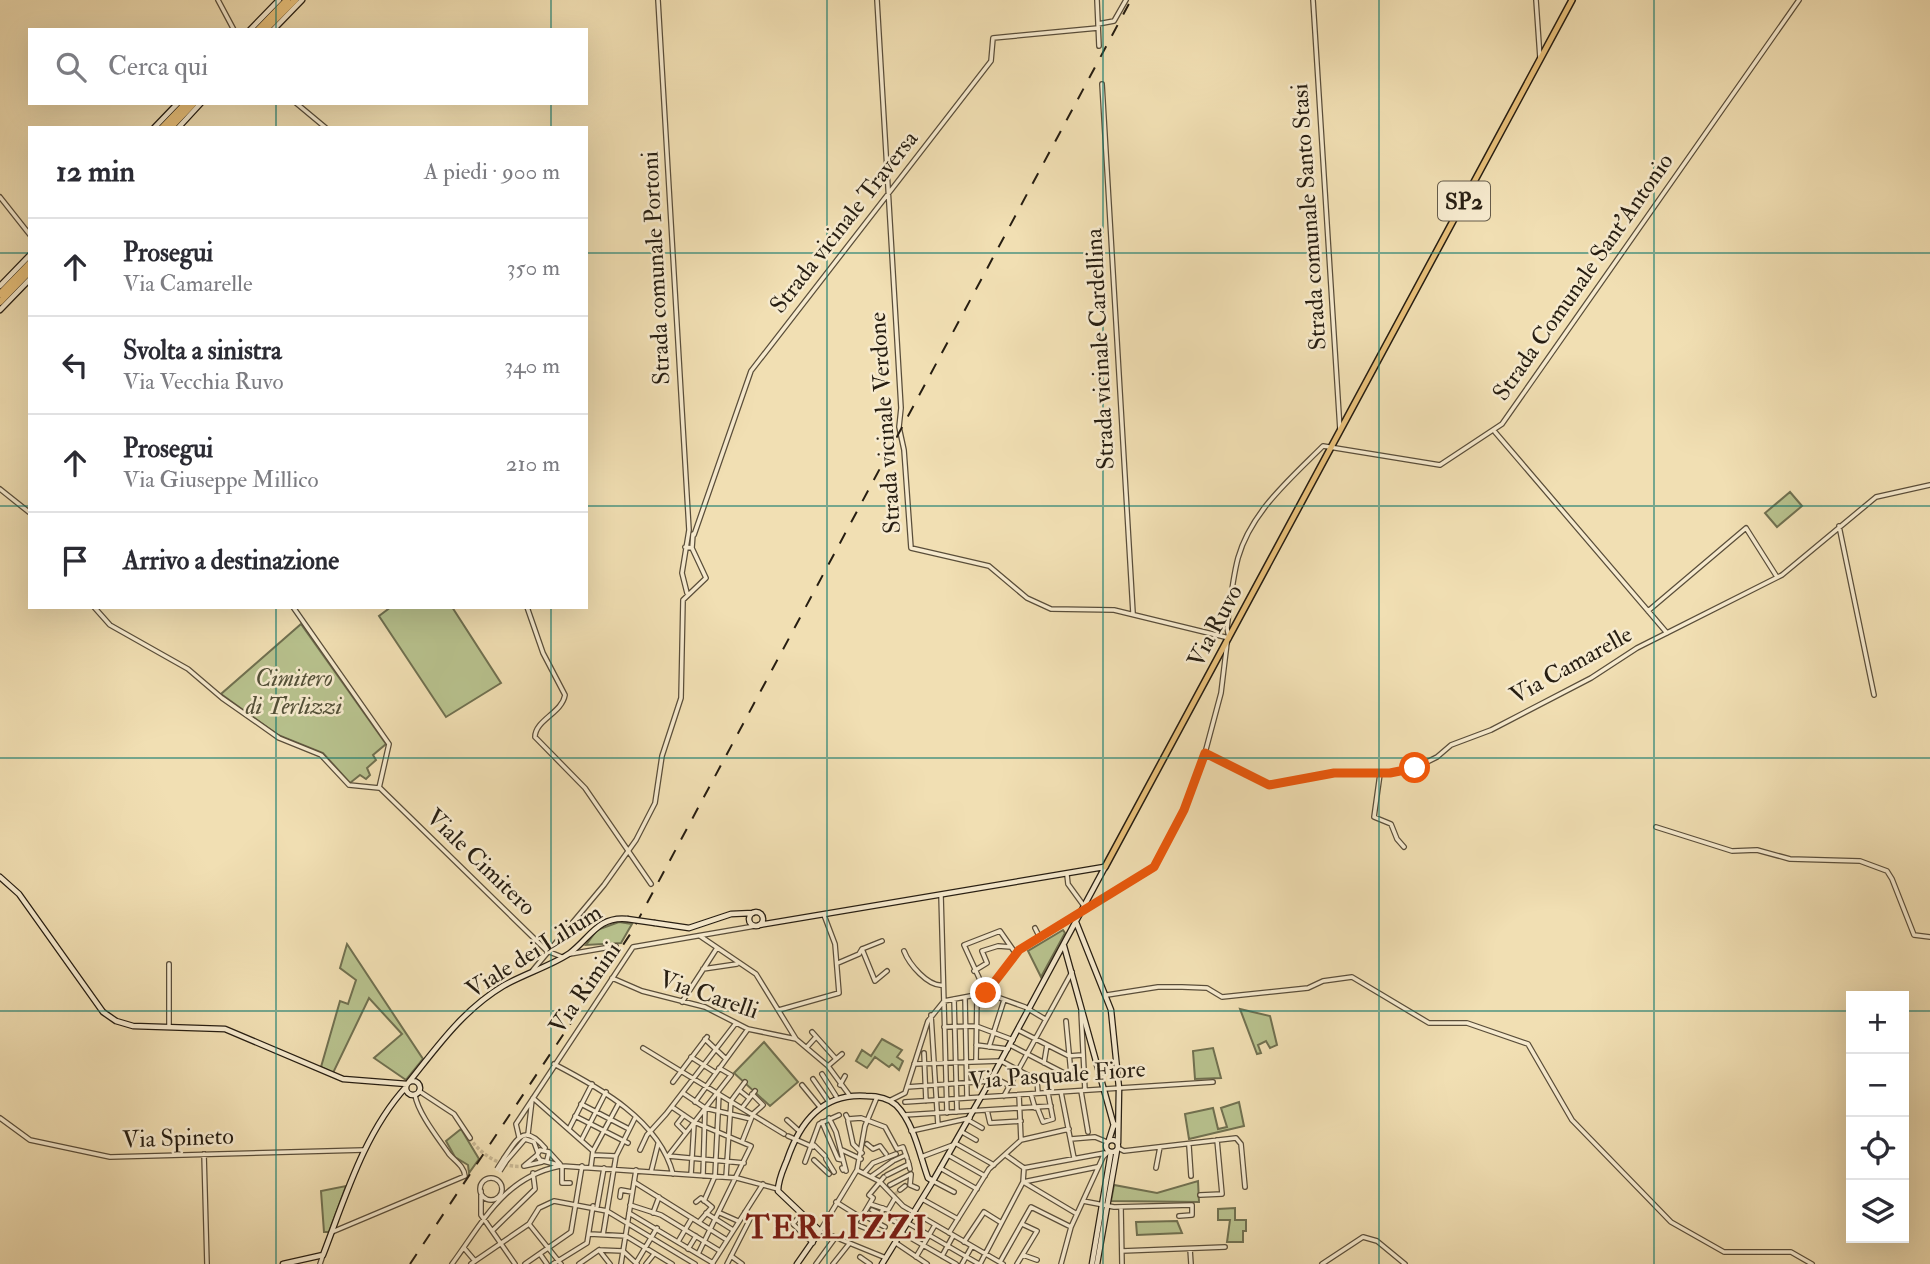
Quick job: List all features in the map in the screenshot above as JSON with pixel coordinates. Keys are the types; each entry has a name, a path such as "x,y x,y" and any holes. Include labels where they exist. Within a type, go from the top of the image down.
{"highway":[{"path":"260,28 287,0"},
{"path":"267,28 295,0"},
{"path":"164,126 184,105"},
{"path":"172,126 192,105"},
{"path":"0,294 28,265"},
{"path":"0,302 28,273"}],"main road":[{"path":"252,28 279,0"},
{"path":"275,28 302,0"},
{"name":"SP2","path":"1540,60 1572,0"},
{"name":"Via Ruvo","path":"1105,866 1540,60"},
{"path":"156,126 176,105"},
{"path":"180,126 199,105"},
{"path":"0,286 28,257"},
{"path":"0,310 28,281"},
{"name":"SP2","path":"1064,946 1105,866"},
{"name":"Viale dei Lilium","path":"757,926 1067,875 1105,866"},
{"path":"0,877 19,894 105,1014 130,1026 225,1029 332,1076 354,1081 418,1083"},
{"path":"734,913 757,926 763,918"},
{"name":"Viale dei Lilium","path":"323,1255 366,1150 394,1100 472,1009 533,970 569,954 600,924 627,919 693,927 734,913 759,913 763,918 778,922"},
{"path":"749,920 752,913"},
{"path":"1076,922 1107,995 1114,1030 1119,1088 1119,1113 1094,1264"},
{"path":"1072,930 1081,935"},
{"path":"1064,946 1114,1126"},
{"path":"882,1264 962,1132 1018,1030 1026,1009 1064,946"},
{"path":"394,1100 408,1093 417,1093 418,1071"},
{"path":"407,1084 408,1093"},
{"path":"800,1263 820,1231 781,1197 778,1188 798,1130 820,1107 850,1096 890,1100 903,1113 928,1178 933,1181"},
{"path":"1113,1149 1106,1147 1119,1113"},
{"path":"1108,1141 1113,1149"},
{"path":"283,1264 323,1255"}],"street":[{"path":"218,0 232,28"},
{"name":"Strada comunale Portoni","path":"658,0 688,534 682,573 687,593"},
{"name":"Strada vicinale Verdone","path":"877,0 901,408 899,427 904,450 911,548 989,566 1027,598 1051,609 1107,609 1133,613 1228,639"},
{"path":"1097,0 1099,46"},
{"path":"1098,26 1114,21 1126,0"},
{"name":"Strada comunale Santo Stasi","path":"1313,0 1340,432"},
{"path":"1536,0 1540,60"},
{"name":"Strada Comunale Sant'Antonio","path":"1332,446 1440,465 1495,432 1799,0"},
{"name":"Strada vicinale Traversa","path":"692,548 694,535 751,371 991,61 994,36 1098,26"},
{"name":"Strada vicinale Cardellina","path":"1102,83 1133,613"},
{"path":"298,105 325,126"},
{"path":"0,197 28,232"},
{"path":"1495,432 1667,634"},
{"path":"986,993 1016,954 1061,926 1083,908 1154,867 1184,810 1205,753 1221,692 1233,585 1245,540 1270,500 1323,446 1332,446"},
{"name":"Via Camarelle","path":"1205,753 1269,785 1334,773 1380,774 1406,771 1427,763 1451,745 1491,730 1788,571 1876,497 1930,485"},
{"path":"0,489 28,511"},
{"path":"1839,526 1874,695"},
{"path":"1648,611 1746,528 1777,577"},
{"path":"688,534 694,535"},
{"path":"533,970 584,911 629,850 655,803 662,756 679,708 682,612 687,593 706,578 692,548 685,547"},
{"path":"96,609 110,625 188,669 222,698 279,738 321,755 352,785 379,788 389,744 294,609"},
{"path":"528,609 543,653 565,695 560,706 536,730 535,737 585,788 651,884"},
{"path":"1380,774 1374,817 1391,824 1397,839 1404,847"},
{"name":"Viale Cimitero","path":"379,788 547,951 562,957"},
{"path":"1656,827 1732,851 1757,850 1790,859 1860,861 1876,865 1887,871 1892,879 1914,935 1930,937"},
{"path":"1067,875 1068,884 1083,908"},
{"path":"941,895 947,1113"},
{"path":"779,1010 839,993 838,963 831,929 824,915"},
{"name":"Via Rimini","path":"733,930 749,920"},
{"path":"1069,920 1076,922"},
{"name":"Via Rimini","path":"488,1179 499,1170 519,1137 515,1125 635,945 757,926"},
{"path":"1061,926 1072,930"},
{"path":"1035,928 1040,938"},
{"path":"986,993 964,945 999,931 1016,954"},
{"path":"699,935 756,974 796,1039 835,1072 840,1085 850,1096"},
{"path":"1010,946 1012,939"},
{"path":"838,963 882,941"},
{"path":"569,954 616,946"},
{"path":"974,971 987,963 982,951 998,946 1010,946"},
{"path":"682,1002 717,948"},
{"path":"862,949 875,981 887,971"},
{"path":"904,951 908,962 933,983 943,985"},
{"path":"703,969 739,963"},
{"path":"169,964 169,1027"},
{"path":"1004,1096 1073,971"},
{"path":"1107,995 1158,987 1207,988 1222,998 1308,988 1323,981 1352,977 1429,1023 1467,1023 1528,1044 1572,1120 1671,1222 1724,1252 1791,1252 1812,1264"},
{"name":"Via Carelli","path":"612,978 642,991 705,1007 748,1029 796,1039"},
{"path":"1045,1019 986,993 944,1001 931,1015 913,1064 903,1113 1051,1106"},
{"path":"976,1062 977,995"},
{"path":"965,997 967,1098"},
{"path":"954,999 957,1112"},
{"path":"989,1047 1004,1000"},
{"path":"1081,1009 1083,1090 1088,1132"},
{"path":"931,1015 938,1125"},
{"path":"1066,1021 1071,1074"},
{"path":"640,1150 648,1133 673,1107 736,1023"},
{"path":"944,1027 976,1026 1000,1035 1010,1045 1044,1063 1071,1074 1084,1073"},
{"path":"1000,1035 1004,1027"},
{"path":"695,1102 748,1029"},
{"path":"1018,1030 1069,1056 1082,1055"},
{"path":"812,1032 836,1059"},
{"path":"807,1047 816,1037"},
{"path":"673,1082 706,1038 726,1059"},
{"path":"976,1045 1010,1045"},
{"path":"1044,1063 1047,1045"},
{"path":"643,1048 731,1101 752,1117 813,1146 826,1158 834,1172"},
{"path":"924,1053 926,1101"},
{"path":"828,1066 842,1054"},
{"path":"691,1057 716,1073"},
{"path":"913,1064 1001,1061 1037,1080 1038,1093"},
{"path":"554,1064 606,1092 619,1103 668,1156 673,1174"},
{"path":"668,1156 731,1075 719,1068"},
{"path":"822,1074 836,1096"},
{"path":"840,1085 845,1076"},
{"path":"813,1079 829,1102"},
{"path":"907,1087 991,1079 1010,1086"},
{"path":"726,1177 731,1101 745,1082"},
{"name":"Via Pasquale Fiore","path":"905,1102 1213,1082"},
{"path":"569,1129 592,1084"},
{"path":"802,1085 820,1107"},
{"path":"1119,1104 1129,1088"},
{"path":"738,1090 752,1094 763,1105 752,1117 742,1142"},
{"path":"581,1140 606,1092"},
{"path":"1061,1092 1074,1158"},
{"path":"417,1093 454,1114 470,1138"},
{"path":"332,1232 465,1176 465,1170 449,1153 419,1106 417,1093"},
{"path":"683,1093 705,1108 752,1117"},
{"path":"704,1201 715,1176 718,1093"},
{"path":"1031,1094 1043,1122 1053,1119 1048,1093"},
{"path":"742,1108 752,1094"},
{"path":"890,1100 905,1094"},
{"path":"1019,1094 1021,1140"},
{"path":"879,1097 865,1126 865,1144 857,1170 820,1231 886,1258"},
{"path":"533,1098 593,1153 616,1156"},
{"name":"Via Rimini","path":"527,1134 533,1098"},
{"path":"592,1166 593,1153 619,1103"},
{"path":"582,1104 629,1129"},
{"path":"673,1107 694,1122 751,1146 698,1254"},
{"path":"703,1176 705,1108"},
{"path":"987,1110 990,1123 1021,1121"},
{"path":"684,1115 677,1124 686,1132"},
{"path":"805,1162 811,1158 818,1126 839,1115"},
{"path":"846,1115 848,1119 882,1125 891,1134 897,1149 903,1147 909,1165 908,1185"},
{"path":"575,1116 626,1142"},
{"name":"Via Spineto","path":"0,1118 30,1140 110,1157 366,1150"},
{"path":"603,1235 616,1156 626,1142 635,1118"},
{"path":"822,1122 843,1166 842,1150 829,1118"},
{"path":"911,1131 969,1119 982,1128"},
{"path":"787,1120 798,1130"},
{"path":"848,1121 853,1144 862,1156"},
{"path":"691,1175 694,1122"},
{"path":"836,1132 849,1128"},
{"path":"942,1256 958,1219 993,1165 1007,1156 1021,1140 1069,1129"},
{"path":"653,1138 660,1132"},
{"path":"962,1132 976,1140"},
{"path":"519,1137 527,1134 547,1151 562,1166 562,1183 570,1183"},
{"path":"1071,1139 1095,1137 1108,1141"},
{"path":"1191,1176 1188,1142 1236,1138 1241,1144 1245,1187"},
{"name":"Via Rimini","path":"506,1159 525,1139 534,1142 538,1154"},
{"path":"1200,1195 1222,1194 1217,1140"},
{"path":"920,1157 955,1143 993,1165"},
{"path":"651,1171 658,1144"},
{"path":"865,1144 873,1149 880,1146 886,1153"},
{"path":"1007,1156 1024,1168 1113,1149 1124,1151 1189,1145"},
{"path":"1156,1168 1160,1147"},
{"path":"1061,1264 1071,1227 1098,1167 1113,1149"},
{"path":"842,1150 862,1156"},
{"path":"545,1160 524,1166 538,1154 547,1151"},
{"path":"545,1160 547,1151"},
{"path":"204,1154 207,1264"},
{"path":"538,1154 545,1160 562,1166"},
{"path":"865,1172 873,1163 896,1154"},
{"path":"948,1155 985,1176"},
{"path":"668,1156 744,1163"},
{"path":"811,1158 829,1174"},
{"path":"872,1176 894,1161 909,1165"},
{"path":"884,1236 853,1223 870,1204 873,1198 869,1195 879,1181 909,1165"},
{"path":"889,1186 909,1165"},
{"path":"453,1264 499,1198 533,1172 562,1166 614,1167 737,1178 778,1188"},
{"path":"525,1264 571,1232 582,1166"},
{"path":"553,1264 584,1245 590,1234 604,1167"},
{"path":"1024,1182 1098,1167"},
{"path":"940,1168 976,1189"},
{"path":"908,1223 980,1264 1000,1222 1024,1182 1024,1168"},
{"name":"Via Rimini","path":"498,1181 499,1170"},
{"path":"621,1264 636,1170"},
{"path":"857,1170 889,1186 897,1193 906,1209 1001,1263 1031,1207 1071,1227"},
{"path":"492,1231 535,1189 533,1172"},
{"path":"499,1198 502,1188 498,1181 488,1179 481,1191 483,1219 515,1264"},
{"path":"933,1181 954,1192"},
{"path":"634,1182 727,1240"},
{"path":"1024,1182 1077,1214"},
{"path":"629,1213 678,1240 712,1264 763,1184"},
{"path":"908,1185 917,1188"},
{"path":"870,1204 888,1210 897,1193 908,1185"},
{"path":"620,1196 621,1190 632,1192"},
{"path":"481,1191 488,1199 499,1198"},
{"path":"653,1213 659,1197"},
{"path":"696,1202 701,1198 712,1207 699,1222"},
{"path":"922,1199 958,1219"},
{"path":"464,1248 473,1263 529,1224 539,1208 554,1201 607,1211 695,1264"},
{"path":"1083,1201 1121,1207 1192,1205 1192,1215 1179,1216"},
{"path":"836,1202 885,1227"},
{"path":"631,1205 685,1229 720,1251"},
{"path":"841,1214 846,1207"},
{"path":"1121,1207 1122,1264"},
{"path":"872,1210 881,1214 883,1208"},
{"path":"727,1264 751,1217 744,1212"},
{"path":"848,1219 853,1212"},
{"path":"964,1242 984,1212 1000,1222"},
{"path":"706,1213 741,1238"},
{"path":"720,1213 738,1221"},
{"path":"801,1214 793,1224 813,1243"},
{"path":"678,1240 692,1218"},
{"path":"890,1219 898,1223"},
{"path":"529,1224 560,1262"},
{"path":"1017,1264 1037,1231 1022,1224"},
{"path":"916,1257 935,1225"},
{"path":"579,1264 599,1250 623,1251 636,1264 657,1228"},
{"path":"902,1233 956,1264"},
{"path":"590,1234 625,1236 672,1264"},
{"path":"688,1249 695,1236"},
{"path":"1322,1264 1363,1237 1377,1241 1405,1264"},
{"path":"816,1264 835,1238"},
{"path":"833,1264 850,1243"},
{"path":"896,1243 927,1264"},
{"path":"962,1264 972,1246"},
{"path":"1122,1251 1225,1247"},
{"path":"1190,1248 1191,1264"},
{"path":"599,1250 610,1264"},
{"path":"539,1254 547,1264"},
{"path":"649,1263 654,1254"},
{"name":"Viale dei Lilium","path":"320,1264 323,1255"},
{"path":"1023,1255 1037,1260"},
{"path":"731,1256 742,1264"},
{"path":"860,1257 869,1264"}],"green space":[{"path":"1790,492 1802,506 1777,527 1765,513"},
{"path":"388,609 453,609 501,683 446,717 379,616"},
{"name":"Cimitero di Terlizzi","path":"301,624 386,744 373,755 376,760 367,768 370,775 366,779 360,775 350,783 323,753 278,735 221,694"},
{"path":"619,922 632,924 621,943 586,945 597,930"},
{"path":"1063,930 1065,933 1041,977 1028,951"},
{"path":"347,944 423,1059 406,1080 374,1058 402,1034 369,998 333,1073 321,1067 340,1001 348,1004 356,980 340,968"},
{"path":"1240,1009 1270,1016 1277,1045 1270,1048 1266,1041 1258,1045 1261,1053 1257,1054"},
{"path":"882,1039 902,1050 897,1057 903,1061 899,1070 892,1064 889,1067 875,1057 867,1068 856,1061 862,1050 871,1056"},
{"path":"764,1042 798,1082 770,1106 734,1073"},
{"path":"1213,1048 1221,1078 1195,1079 1193,1051"},
{"path":"1239,1102 1244,1126 1189,1139 1185,1114 1213,1108 1218,1129 1227,1127 1221,1108"},
{"path":"461,1129 479,1159 469,1173 468,1165 455,1157 446,1141"},
{"path":"1198,1181 1199,1202 1111,1201 1114,1185 1157,1193"},
{"path":"346,1186 329,1232 324,1232 321,1191"},
{"path":"1235,1208 1235,1220 1246,1220 1246,1231 1243,1231 1243,1242 1227,1242 1230,1220 1218,1220 1218,1209"},
{"path":"1177,1221 1182,1233 1137,1235 1136,1222"}],"tunnel":[{"path":"470,1138 493,1160 524,1166"}],"railway":[{"path":"410,1264 631,933 1131,0"}],"district":[{"name":"TERLIZZI","path":"837,1228"}],"route":[{"path":"986,993 1019,950 1154,867 1184,810 1205,753 1269,785 1334,773 1380,774 1415,768"}]}
